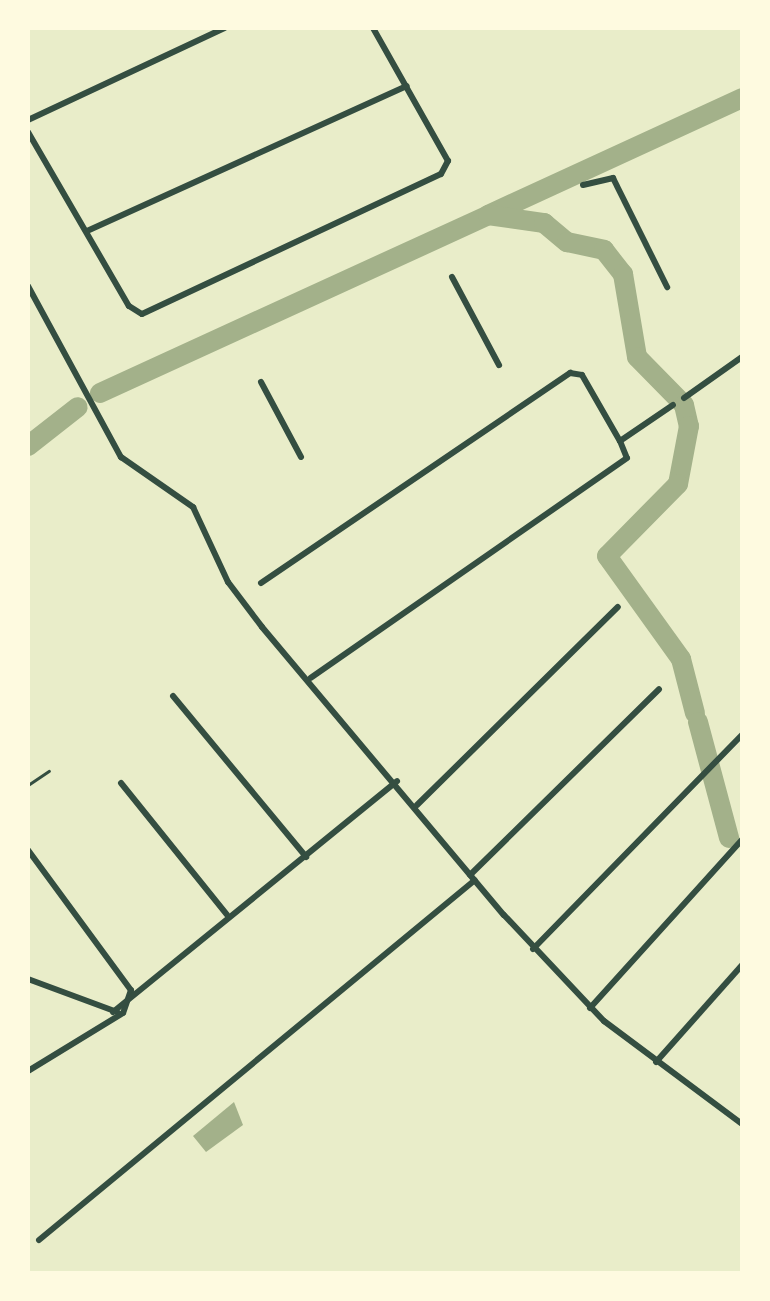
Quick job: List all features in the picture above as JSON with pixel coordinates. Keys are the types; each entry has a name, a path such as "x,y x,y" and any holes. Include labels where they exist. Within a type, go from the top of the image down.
{"street":[{"path":"28,120 224,28"},
{"path":"28,132 142,314 441,174 448,161 373,28"},
{"path":"87,231 407,86"},
{"path":"583,185 613,178 667,288"},
{"path":"452,277 498,365"},
{"path":"28,286 121,457 193,507 228,582 397,781 472,878 590,1008 656,1062 742,1123"},
{"path":"684,398 742,358"},
{"path":"262,582 570,373 582,375 620,441 628,458 311,678"},
{"path":"262,382 301,457"},
{"path":"620,441 673,405"},
{"path":"417,806 618,607"},
{"path":"39,1240 472,878 659,689"},
{"path":"173,696 306,857"},
{"path":"533,948 742,734"},
{"path":"113,1012 397,781"},
{"path":"121,783 228,915"},
{"path":"590,1008 742,840"},
{"path":"28,850 129,976 130,1000 123,1013 28,1071"},
{"path":"656,1062 742,965"},
{"path":"28,979 123,1013"}],"lane":[{"path":"28,785 49,771"}],"shaded area":[{"path":"234,1102 243,1125 206,1152 193,1136"}],"waterway":[{"path":"490,214 742,98"},
{"path":"100,393 488,215 544,223 567,242 604,250 623,274 637,357 684,405 689,426 678,484 607,556 681,659 695,713"},
{"path":"28,446 78,407"},
{"path":"698,722 729,838"}]}
